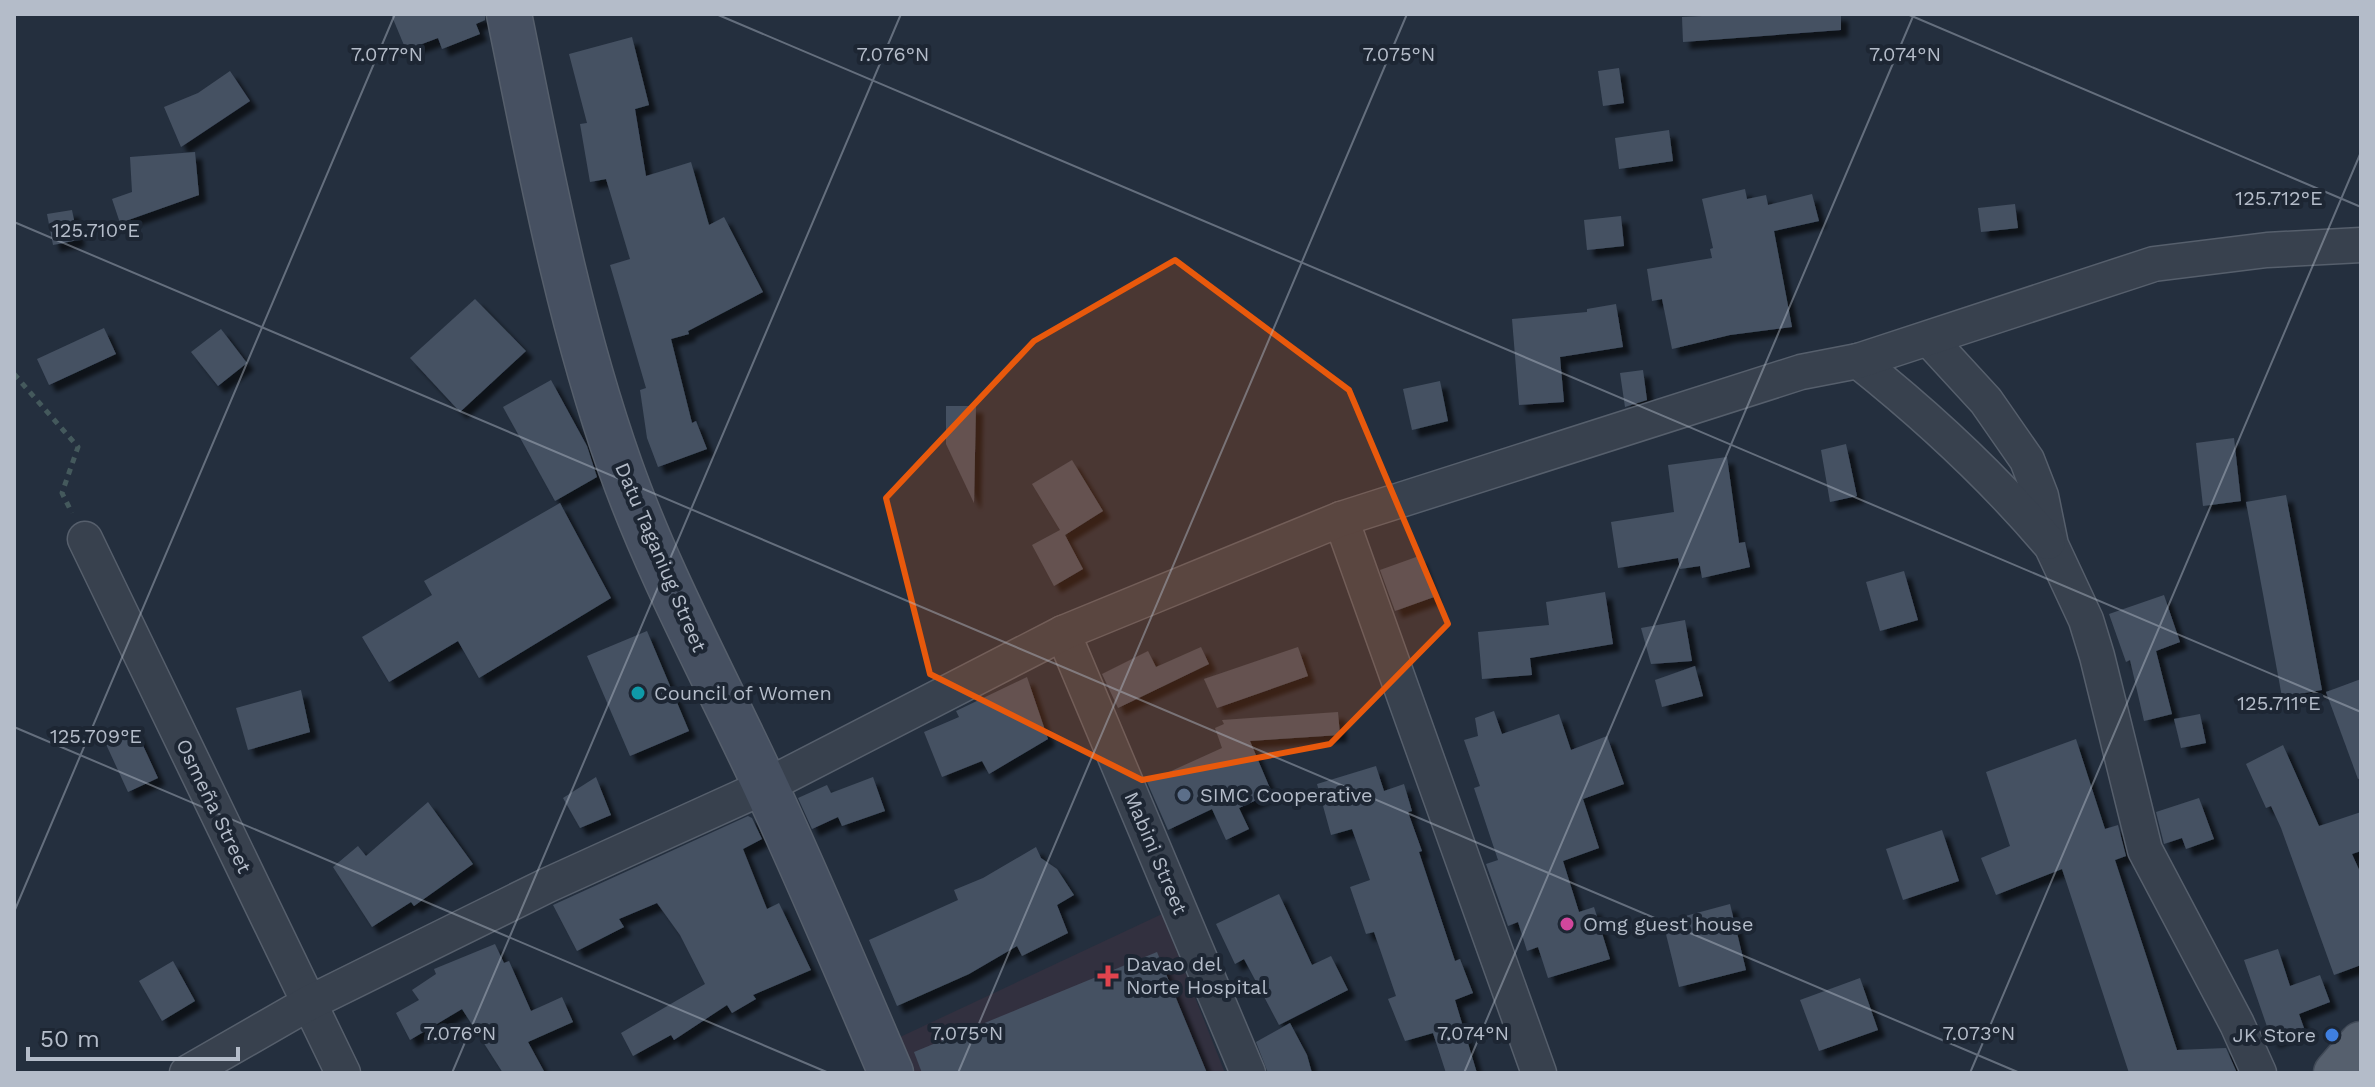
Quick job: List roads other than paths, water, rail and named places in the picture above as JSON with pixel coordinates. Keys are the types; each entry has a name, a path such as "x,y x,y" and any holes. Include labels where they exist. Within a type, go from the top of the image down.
{"main road":[{"name":"Datu Taganiug Street","path":"509,14 563,272 593,384 658,559 766,786 891,1073"},
{"path":"2336,1073 2361,1044"}],"street":[{"path":"187,1073 309,1003 548,885 766,786 1063,633 1341,519 1801,372 1858,361 1929,339 2154,264 2267,250 2361,245"},
{"path":"1929,339 1986,401 2027,460 2041,496 2051,545 2086,620 2097,656 2145,850 2237,1024 2259,1073"},
{"path":"1858,361 1905,399 2010,497 2051,545"},
{"path":"1341,519 1539,1073"},
{"name":"Osmeña Street","path":"85,539 343,1073"},
{"name":"Mabini Street","path":"1063,633 1248,1073"}],"place":[{"name":"Council of Women","path":"638,693"},
{"name":"SIMC Cooperative","path":"1184,795"},
{"name":"Omg guest house","path":"1567,924"},
{"name":"Davao del Norte Hospital","path":"1108,976"},
{"name":"JK Store","path":"2332,1035"}]}
